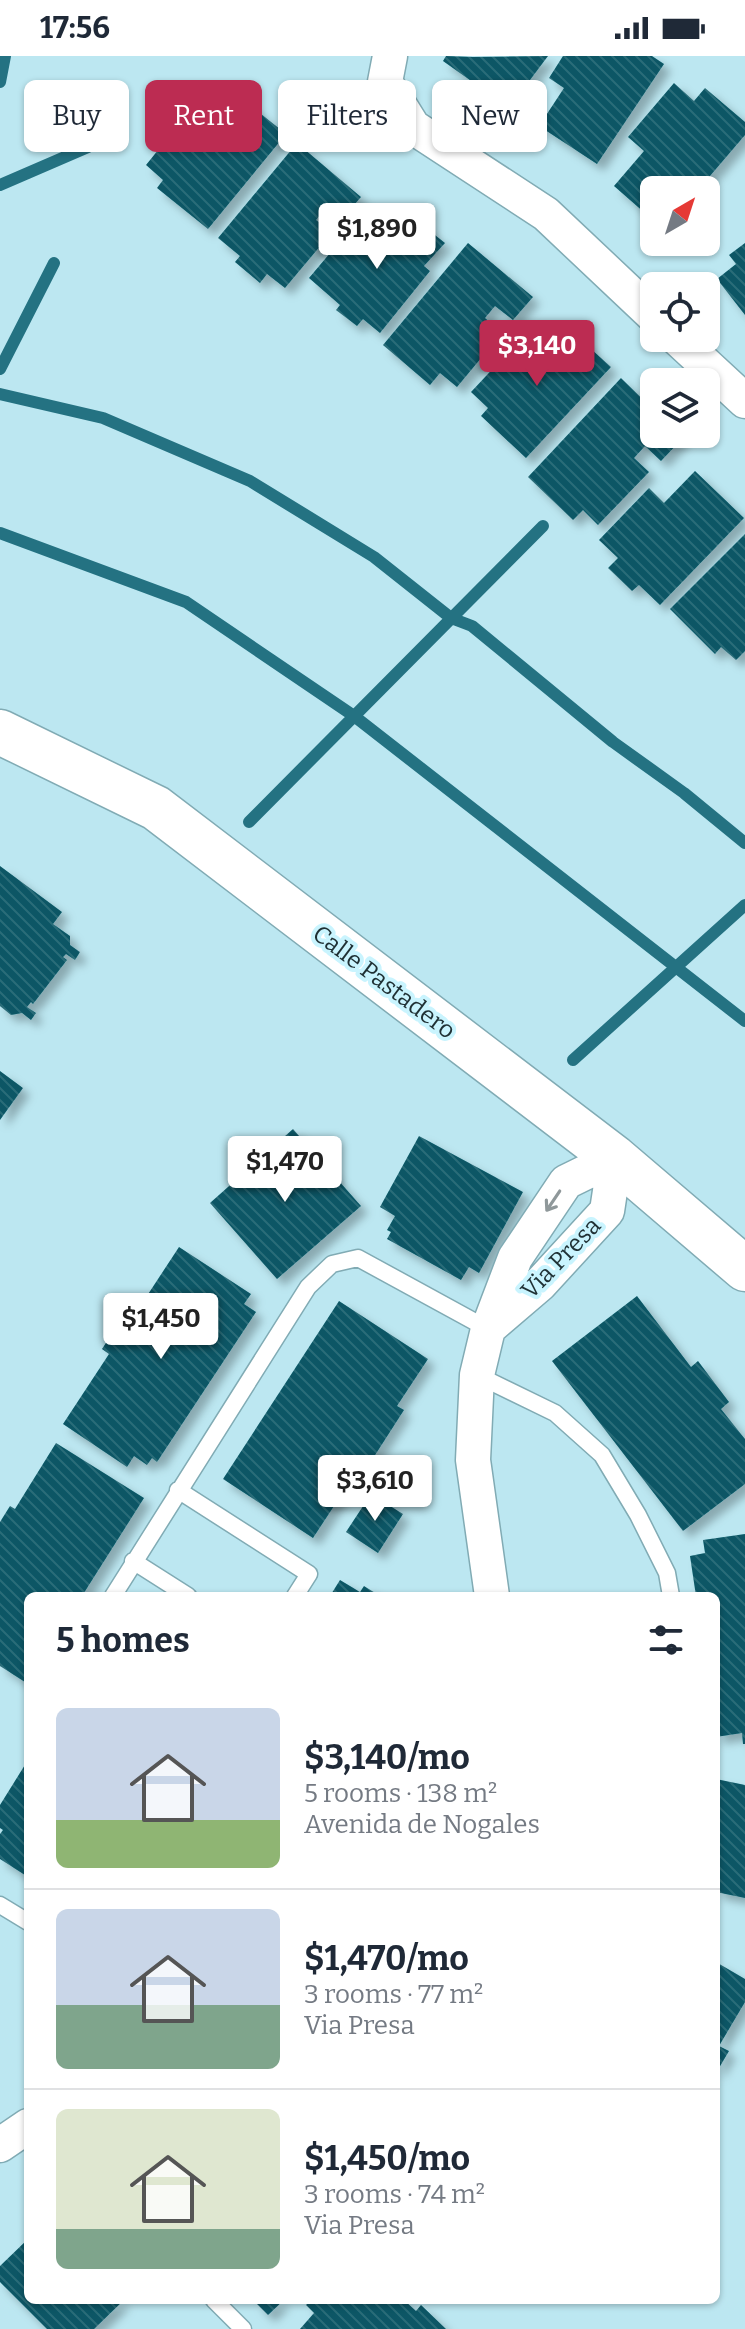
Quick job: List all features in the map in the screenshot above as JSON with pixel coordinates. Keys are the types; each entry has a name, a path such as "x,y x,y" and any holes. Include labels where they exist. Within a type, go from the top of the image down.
{"street":[{"path":"387,69 413,127 546,214 640,303"},
{"path":"692,352 745,401"},
{"name":"Calle Pastadero","path":"0,732 156,808 615,1158 745,1269"},
{"name":"Via Presa","path":"488,1329 540,1284 607,1211 615,1158"},
{"name":"Via Presa","path":"491,1592 473,1460 477,1375 488,1329 515,1258 566,1182 615,1158"},
{"path":"0,2145 24,2129"}],"lane":[{"path":"115,1592 308,1287 332,1264 358,1258 488,1329"},
{"path":"477,1375 555,1413 602,1455 638,1515 667,1573 670,1592"},
{"path":"178,1490 309,1574 298,1592"},
{"path":"133,1561 182,1592"},
{"path":"0,1905 24,1920"},
{"path":"218,2304 243,2329"}],"building":[{"path":"446,56 548,56 530,80 470,80 443,61"},
{"path":"563,56 652,56 664,64 597,164 547,131 547,114 564,88 549,78"},
{"path":"674,83 694,101 705,88 745,122 745,135 710,176 640,176 640,209 614,186 644,151 628,137"},
{"path":"262,115 278,128 278,144 208,229 157,188 163,180 146,165 156,152 262,152"},
{"path":"290,152 308,152 361,197 342,219 327,207 316,220 332,232 285,288 267,274 260,283 235,262 240,256 218,238"},
{"path":"395,212 412,225 416,220 445,243 424,266 430,271 380,333 363,319 357,326 336,310 340,305 309,278 352,227 370,242"},
{"path":"468,243 533,297 513,320 495,306 485,318 502,333 457,387 440,373 430,385 383,345"},
{"path":"745,243 745,315 720,283 720,277 736,264 729,255"},
{"path":"529,330 544,344 553,334 569,349 579,338 611,367 526,458 481,416 488,408 471,392"},
{"path":"621,378 640,396 640,448 643,448 634,458 649,472 598,525 583,510 573,520 528,477"},
{"path":"647,448 673,448 661,461"},
{"path":"695,471 744,518 660,605 639,585 632,591 608,568 618,558 599,540 649,488 664,503"},
{"path":"745,534 745,651 736,660 721,647 715,654 670,609"},
{"path":"0,866 62,912 53,924 70,936 70,945 80,952 75,960 66,954 63,957 67,960 33,1004 31,1002 27,1007 36,1013 31,1020 22,1013 11,1015 0,1006"},
{"path":"0,1071 23,1088 0,1120"},
{"path":"293,1129 361,1206 277,1279 210,1203"},
{"path":"419,1136 523,1192 479,1273 469,1267 461,1280 387,1239 391,1232 387,1230 395,1216 380,1207"},
{"path":"179,1247 251,1294 244,1304 256,1312 157,1462 152,1458 147,1465 134,1456 127,1467 63,1424 109,1354 102,1349 132,1303 139,1308"},
{"path":"637,1296 691,1367 698,1361 729,1402 721,1409 745,1439 745,1484 683,1531 552,1361"},
{"path":"339,1301 428,1359 397,1406 404,1410 361,1477 355,1474 313,1538 223,1479"},
{"path":"56,1443 144,1498 85,1592 24,1592 24,1681 0,1666 0,1522 10,1506 15,1509"},
{"path":"371,1494 403,1514 378,1553 346,1532"},
{"path":"745,1534 745,1744 742,1733 720,1736 720,1592 695,1592 690,1556 705,1553 703,1540"},
{"path":"340,1580 360,1592 332,1592"},
{"path":"364,1586 374,1592 360,1592"},
{"path":"24,1766 24,1874 0,1859 0,1834 3,1830 0,1828 0,1805"},
{"path":"720,1780 745,1785 745,1898 720,1893"},
{"path":"720,1964 745,1979 745,2002 720,2044"},
{"path":"720,2046 729,2051 720,2066"},
{"path":"24,2243 24,2304 120,2304 94,2329 47,2329 0,2282 0,2266"},
{"path":"257,2304 280,2304 268,2315"},
{"path":"408,2304 416,2311 421,2305 446,2329 300,2329 314,2313 306,2305"}],"waterway":[{"path":"0,82 5,56"},
{"path":"0,185 76,152"},
{"path":"0,369 54,263"},
{"path":"0,394 103,418 250,481 374,557 451,618 472,626 613,742 684,793 745,843"},
{"path":"249,822 543,526"},
{"path":"0,533 186,602 354,716 745,1021"},
{"path":"573,1060 745,905"}]}
